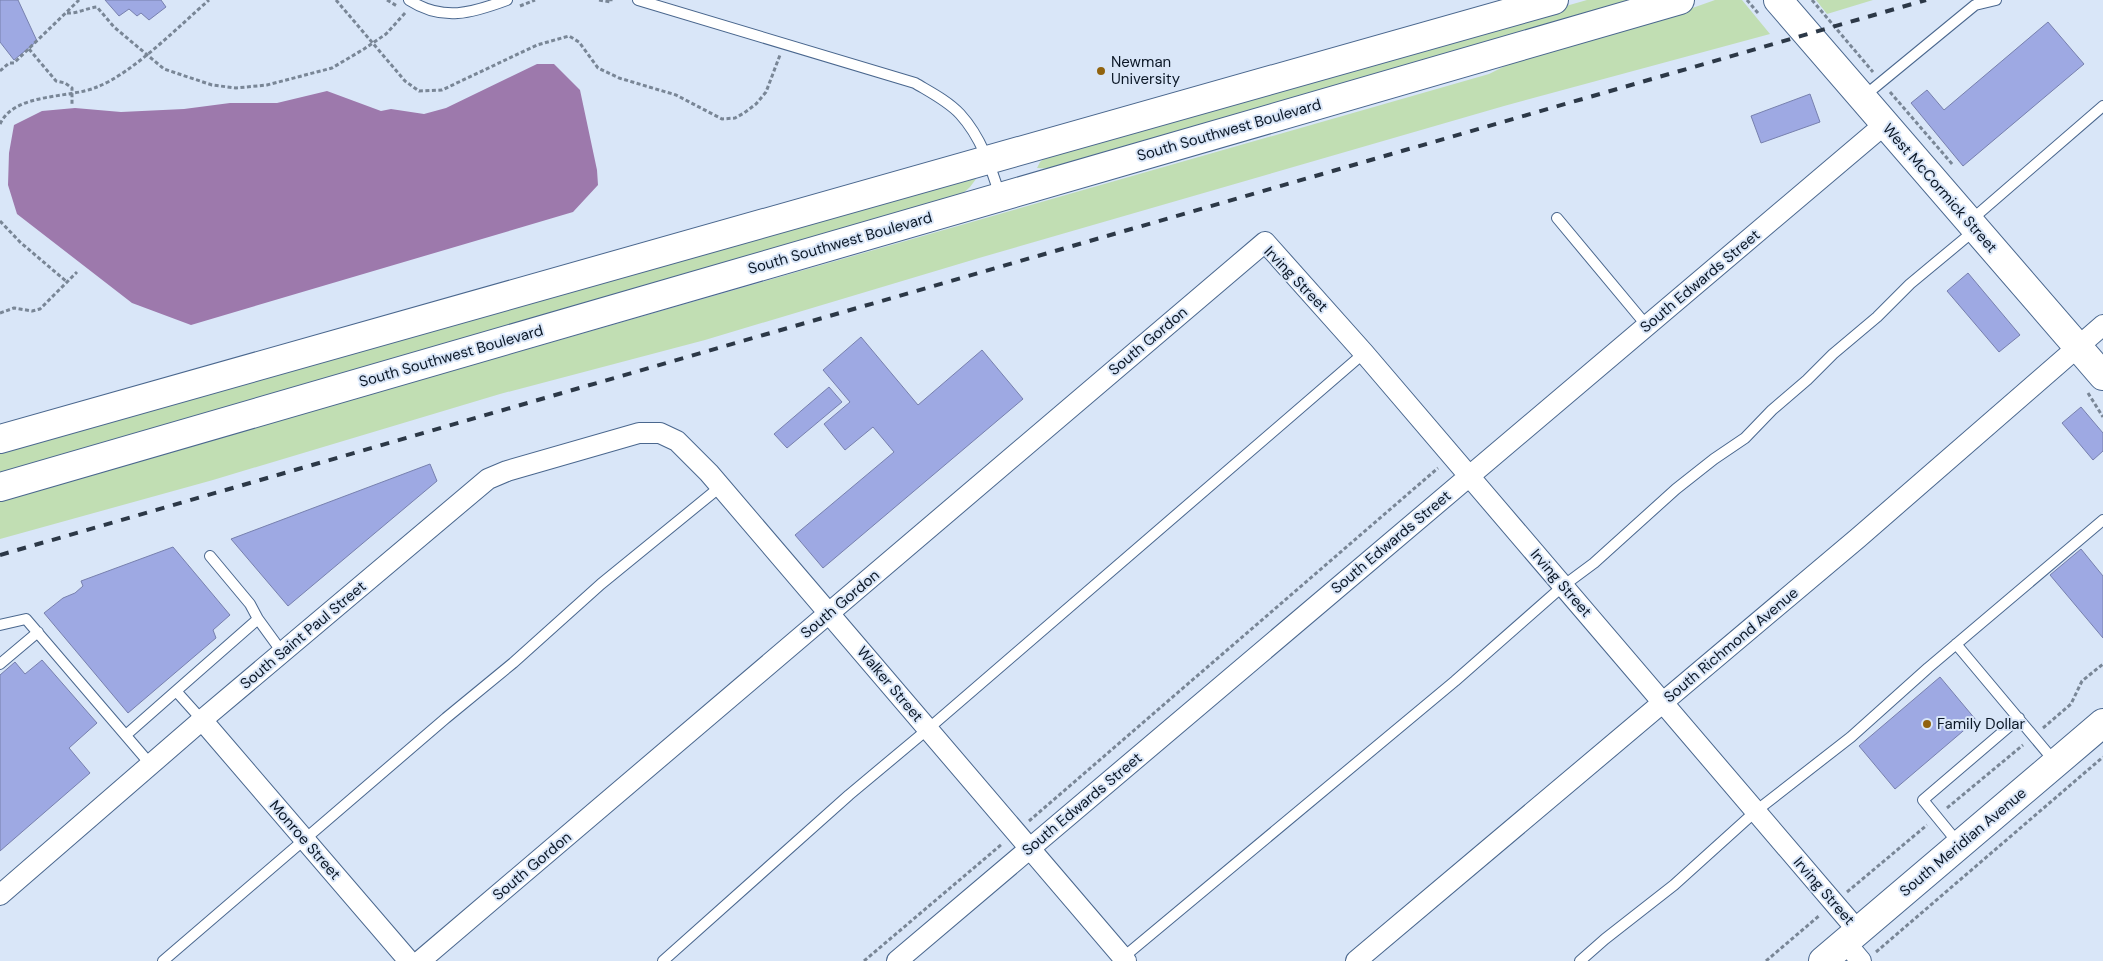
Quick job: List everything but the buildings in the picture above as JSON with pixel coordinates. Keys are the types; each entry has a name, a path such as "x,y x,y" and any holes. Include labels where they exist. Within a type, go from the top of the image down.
{"main road":[{"path":"0,439 564,278 990,161 1554,0"},
{"name":"South Southwest Boulevard","path":"0,487 1680,0"},
{"name":"West McCormick Street","path":"1778,0 2103,376"},
{"name":"South Meridian Avenue","path":"1822,961 1859,947 1959,845 2103,722"}],"street":[{"name":"South Edwards Street","path":"897,961 1885,124"},
{"name":"Irving Street","path":"1260,246 1265,242 1364,353 1756,811 1859,947"},
{"name":"South Gordon","path":"420,961 1260,246"},
{"name":"South Richmond Avenue","path":"1356,961 1858,538 2103,326"},
{"name":"Walker Street","path":"639,433 660,433 676,441 720,487 1030,848 1123,960"},
{"name":"South Saint Paul Street","path":"0,895 202,720 488,479 506,470 639,433"},
{"name":"Monroe Street","path":"202,720 409,961"}],"lane":[{"path":"410,1 418,6 441,14 468,13 507,0"},
{"path":"638,0 915,83 934,94 959,113 990,161 1000,196"},
{"path":"1862,98 1975,5 1996,0"},
{"path":"1123,960 1454,681 1563,586 1594,563 1676,489 1714,459 1745,438 1772,410 1877,317 1973,225 2103,106"},
{"path":"1557,218 1647,326"},
{"path":"663,961 849,795 1364,353"},
{"path":"163,961 446,718 513,663 601,584 720,487"},
{"path":"1580,961 1604,939 1674,884 1756,811 1851,737 1956,644 2103,520"},
{"path":"210,556 250,604 258,620 282,652"},
{"path":"0,625 26,619 151,765"},
{"path":"126,735 258,620"},
{"path":"0,664 38,632"},
{"path":"1956,644 2056,762"},
{"path":"176,691 202,720"},
{"path":"1959,845 1923,800 2019,718"}],"path":[{"path":"0,70 9,62 14,63 79,0"},
{"path":"0,124 4,116 25,102 97,88 116,77 146,55 209,0"},
{"path":"336,0 405,81 419,91 442,90 537,45 570,36 579,42 598,68 619,78 676,95 722,119 735,118 744,114 766,92 783,45"},
{"path":"599,0 611,2 611,0"},
{"path":"67,13 97,7 114,27 164,69 212,85 236,88 267,85 301,78 332,68 386,34 402,17 410,1"},
{"path":"29,49 56,81 65,83 72,88 72,105"},
{"path":"0,221 20,242 67,282"},
{"path":"0,313 14,308 32,311 40,309 77,272"},
{"path":"864,961 1438,468"},
{"path":"1859,947 2103,757"}],"green space":[{"path":"1587,0 1635,0 1055,169 1037,168 1040,162 1050,154"},
{"path":"1715,0 1742,0 1770,34 1504,106 979,258 705,340 500,394 213,480 0,539 0,500 1489,74 1529,54 1684,11"},
{"path":"1816,0 1873,0 1827,14"},
{"path":"972,177 976,179 960,196 0,473 0,450"}],"shaded area":[{"path":"537,64 554,64 580,90 597,170 598,185 573,212 191,325 132,303 17,214 8,185 9,153 14,125 42,111 75,108 121,112 184,109 230,103 277,103 327,91 381,111 391,109 424,114 446,108"}],"railway":[{"path":"0,555 1926,0"}],"place":[{"name":"Newman University","path":"1101,71"},
{"name":"Family Dollar","path":"1927,724"}]}
